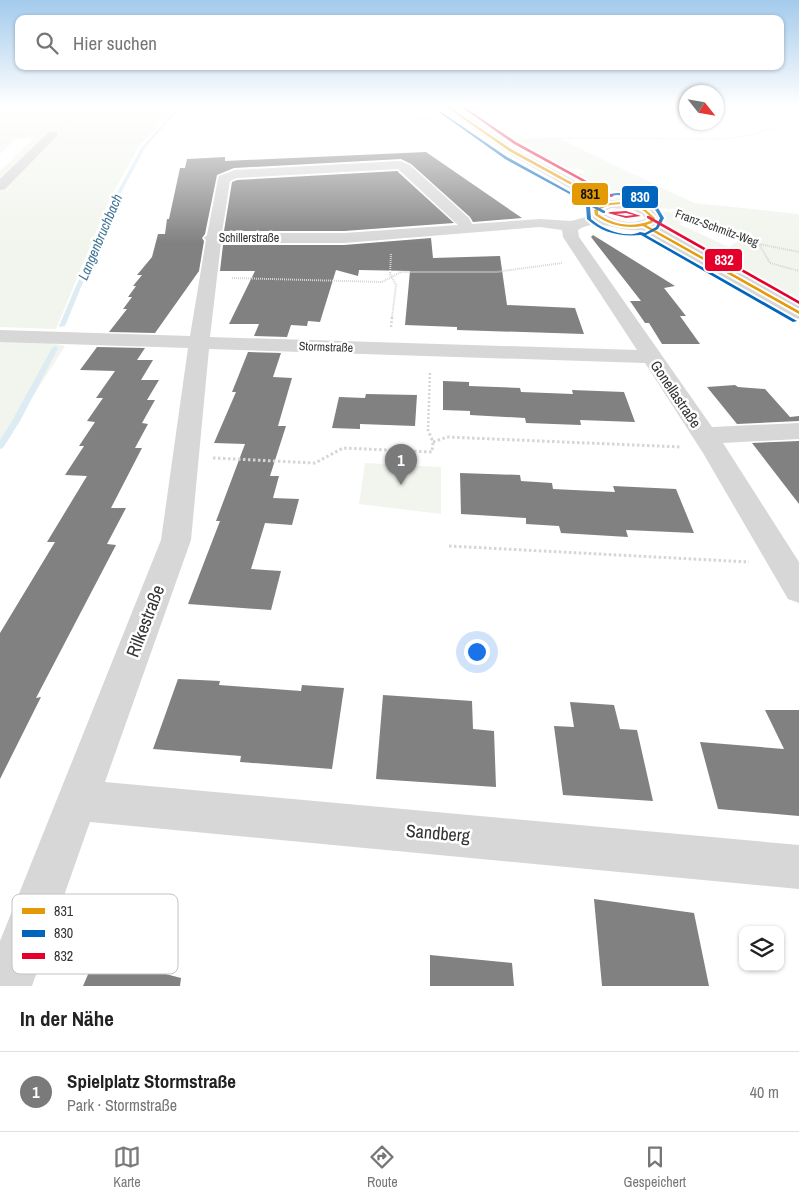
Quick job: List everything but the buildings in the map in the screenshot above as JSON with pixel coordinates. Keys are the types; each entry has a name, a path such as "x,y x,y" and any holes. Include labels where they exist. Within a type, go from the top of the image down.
{"street":[{"path":"0,186 36,151"},
{"path":"512,151 604,211 621,225 644,224 651,222 653,218 646,210 628,204 604,211 573,226"},
{"name":"Schillerstraße","path":"467,229 464,221 406,168 391,164 235,174 226,177 223,181 212,238 344,238 467,229 540,223 573,226"},
{"path":"644,224 799,313"},
{"name":"Gonellastraße","path":"573,226 570,229 571,237 709,442 799,589"},
{"name":"Rilkestraße","path":"42,894 176,540 212,238"},
{"name":"Stormstraße","path":"0,336 388,350 652,357"},
{"path":"709,442 799,431"},
{"name":"Sandberg","path":"77,800 799,867"},
{"name":"Rilkestraße","path":"7,986 12,973"}],"path":[{"name":"Franz-Schmitz-Weg","path":"669,211 759,244 799,252"},
{"path":"388,350 396,285 388,271 393,234"},
{"path":"759,244 770,263 799,271"},
{"path":"207,277 382,282 402,272 496,272 588,262"},
{"path":"186,457 314,463 343,448 432,452 433,442 428,433 430,351"},
{"path":"433,442 447,436 709,442"},
{"path":"449,546 784,564"}],"shaded area":[{"path":"21,151 137,151 110,198 56,329 0,327 0,171"},
{"path":"522,151 585,151 694,203 799,214 799,303 666,229 659,223 657,214 665,211 679,214 692,220 679,224 729,247 744,237 674,209 648,207 607,197 574,175 586,172 583,170 566,168 557,163"},
{"path":"615,208 630,209 639,217 631,220 618,219 608,212"},
{"path":"0,341 48,342 65,346 0,448"},
{"path":"365,463 441,467 441,514 359,504"}],"waterway":[{"name":"Langenbruchbach","path":"62,326 114,202 141,151"},
{"name":"Langenbruchbach","path":"0,446 16,421 55,348"}],"transit line":[{"name":"830","path":"496,151 604,212"},
{"name":"831","path":"512,151 608,204"},
{"name":"832","path":"530,151 612,196"},
{"name":"830","path":"645,234 622,234 601,228 589,219 588,206 596,200 617,194 629,194 640,197 658,209 662,218 657,228 647,233"},
{"name":"831","path":"622,203 639,206 653,218 651,222 637,226 615,224 596,214 596,210 609,204 622,203"},
{"name":"832","path":"626,212 639,216 626,217 610,213 626,212"},
{"name":"832","path":"648,217 799,303"},
{"name":"831","path":"644,225 799,313"},
{"name":"830","path":"640,233 795,321"}],"place":[{"name":"Spielplatz Stormstraße","path":"401,485"}]}
